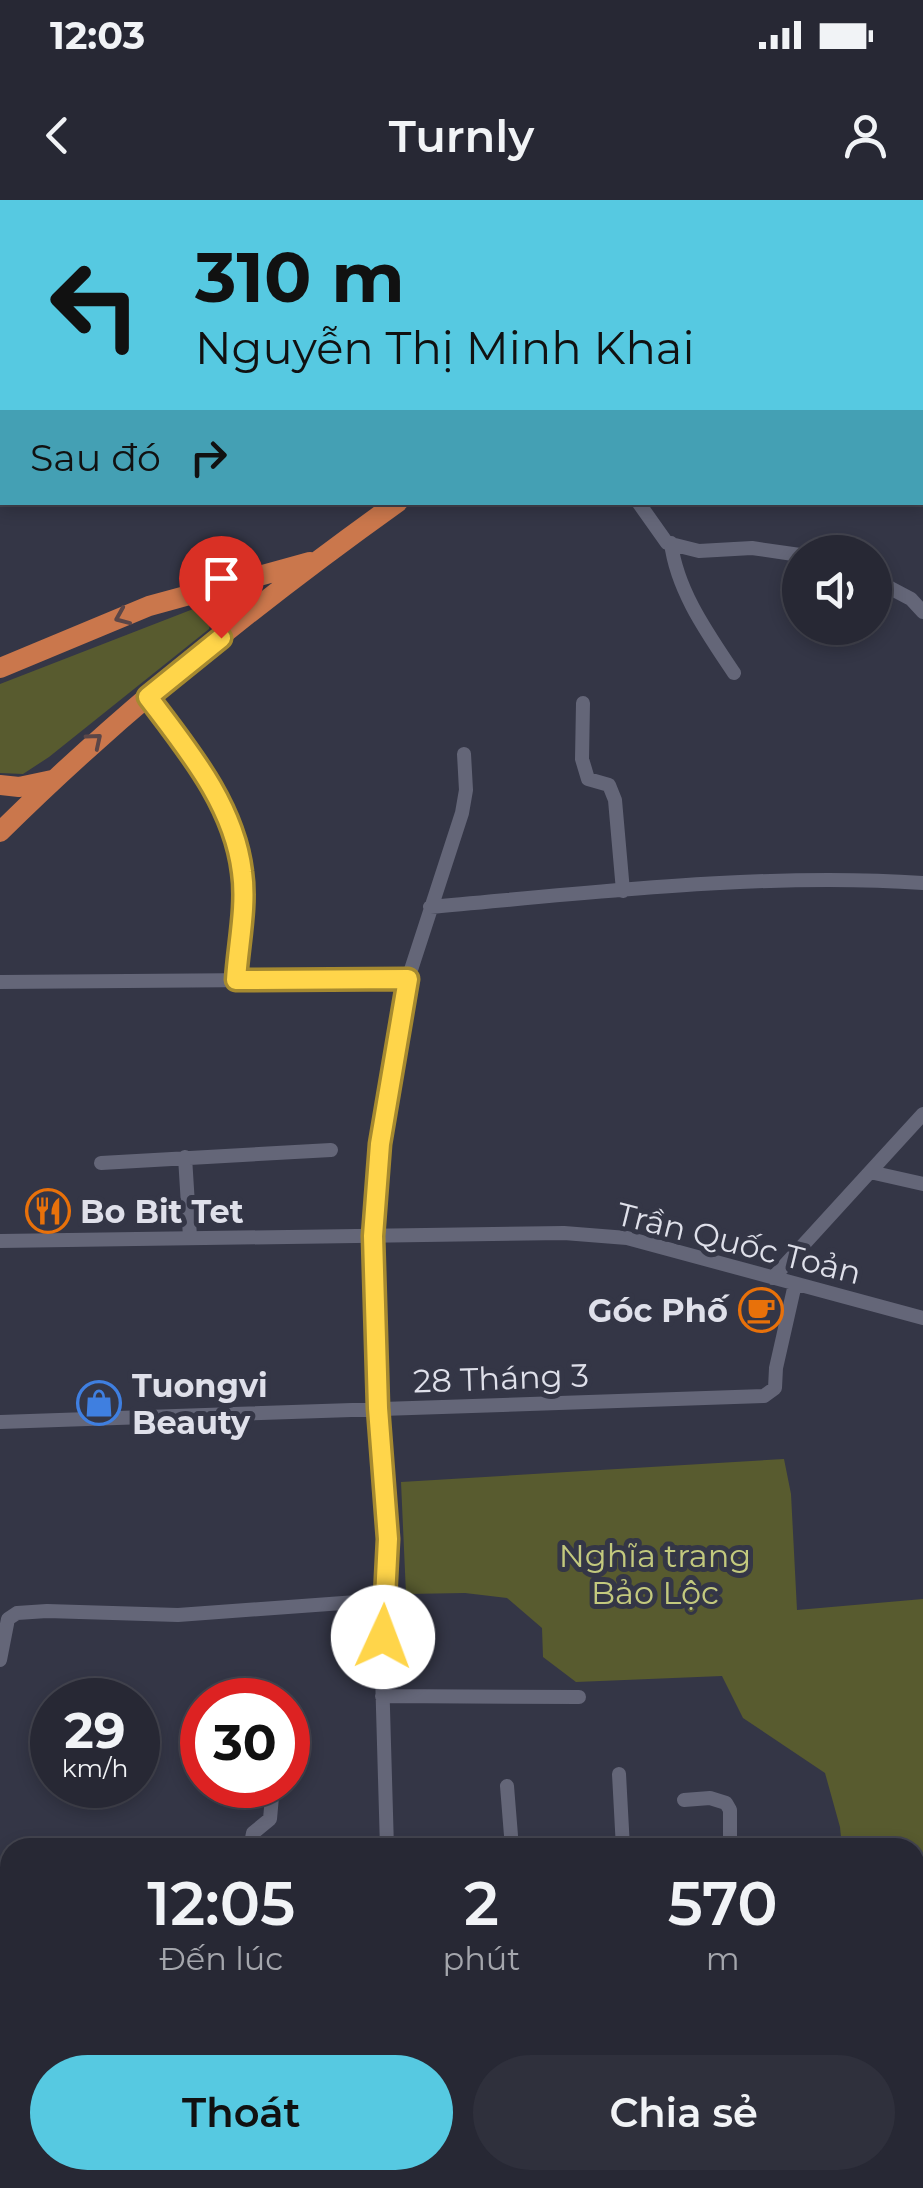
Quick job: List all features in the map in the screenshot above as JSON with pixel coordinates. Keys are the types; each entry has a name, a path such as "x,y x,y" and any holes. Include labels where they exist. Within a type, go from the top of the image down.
{"highway":[{"path":"0,832 53,779 148,697 316,560 394,505"},
{"path":"0,668 150,606 316,560"},
{"path":"201,592 220,604 224,614 221,638"},
{"path":"0,785 19,787 53,779"}],"street":[{"path":"640,505 666,542 699,551 752,548 782,552"},
{"path":"672,544 674,569 734,673"},
{"path":"892,589 923,612"},
{"path":"148,697 214,788 235,840 243,875 236,980"},
{"path":"583,702 582,759 588,779 608,785 615,800 622,891"},
{"path":"387,1838 382,1696 388,1539 378,1408 373,1236 380,1144 408,979 462,813 466,790 464,754"},
{"path":"430,906 857,878 923,883"},
{"path":"0,982 408,979"},
{"path":"774,1278 923,1114"},
{"path":"102,1162 331,1150"},
{"path":"185,1157 190,1237"},
{"path":"870,1172 923,1184"},
{"name":"Trần Quốc Toản","path":"0,1241 508,1232 627,1238 923,1318"},
{"name":"28 Tháng 3","path":"0,1422 764,1396 775,1388 795,1284"},
{"path":"0,1660 8,1618 17,1613 178,1614 384,1600"},
{"path":"382,1696 579,1697"},
{"path":"620,1774 623,1838"},
{"path":"506,1786 511,1838"},
{"path":"684,1800 710,1798 726,1803 730,1810 730,1838"},
{"path":"253,1838 270,1819 271,1808"}],"green space":[{"path":"201,606 213,611 209,629 49,757 23,774 0,773 0,684"},
{"name":"Nghĩa trang Bảo Lộc","path":"784,1459 791,1494 797,1610 923,1599 923,1838 841,1838 825,1773 743,1718 722,1676 576,1682 543,1657 542,1628 507,1598 465,1593 406,1594 401,1482"}],"place":[{"name":"Bo Bit Tet","path":"48,1211"},
{"name":"Góc Phố","path":"761,1310"},
{"name":"Tuongvi Beauty","path":"99,1403"}],"route":[{"path":"221,638 148,697 214,788 235,840 243,875 236,980 408,979 380,1144 373,1236 378,1408 388,1539 383,1637"}]}
